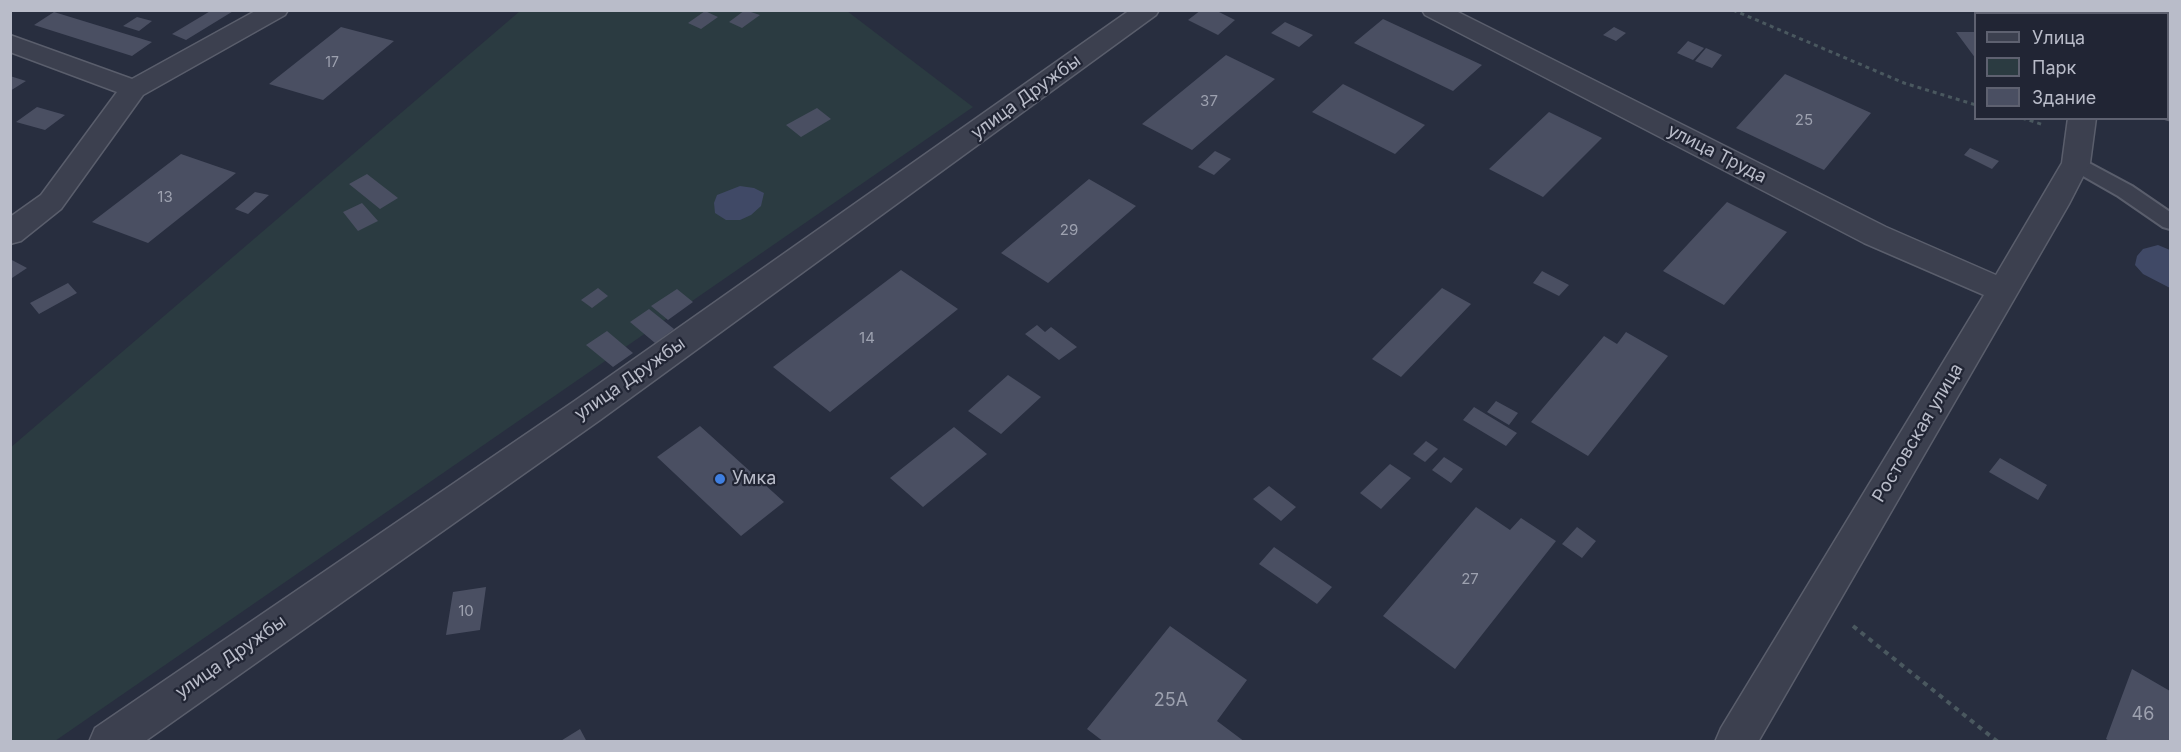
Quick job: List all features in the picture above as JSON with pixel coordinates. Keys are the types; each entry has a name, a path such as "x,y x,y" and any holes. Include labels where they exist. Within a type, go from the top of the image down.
{"street":[{"path":"10,233 51,202 134,89 276,10"},
{"name":"улица Дружбы","path":"109,741 588,410 1147,10"},
{"name":"улица Труда","path":"1434,10 1875,235 2003,291"},
{"path":"10,43 134,89"},
{"name":"Ростовская улица","path":"1735,741 2003,291 2076,163 2082,120"}],"lane":[{"path":"2076,163 2125,191 2170,222"}],"path":[{"path":"1733,10 1904,82 1974,104"},
{"path":"1820,600 1998,741"}],"green space":[{"path":"520,11 847,11 973,107 55,741 11,741 10,448"}],"water":[{"path":"740,186 754,188 764,193 761,206 751,215 740,220 726,220 715,213 714,203 717,195"},
{"path":"2158,245 2170,250 2170,288 2143,274 2135,265 2137,256 2143,249"}],"building":[{"path":"212,10 235,10 186,40 172,34"},
{"path":"745,10 760,15 742,28 729,22"},
{"path":"1201,10 1215,10 1235,20 1218,35 1188,20"},
{"path":"705,11 718,17 701,29 688,23"},
{"path":"54,12 152,42 132,56 34,25"},
{"path":"137,17 152,21 139,31 123,26"},
{"path":"1383,19 1482,65 1453,91 1354,43"},
{"path":"1285,22 1313,35 1299,47 1271,33"},
{"path":"341,27 394,41 323,100 269,84"},
{"path":"1614,27 1626,33 1616,41 1603,35"},
{"path":"1956,32 1974,32 1974,56"},
{"path":"2169,38 2170,39 2169,80"},
{"path":"1688,41 1704,48 1693,60 1677,53"},
{"path":"1706,48 1722,55 1712,68 1695,61"},
{"path":"1226,55 1275,79 1192,150 1142,124"},
{"path":"1785,74 1871,113 1824,170 1736,128"},
{"path":"10,76 26,81 10,91"},
{"path":"1343,84 1425,125 1395,154 1312,112"},
{"path":"37,107 65,115 45,130 16,122"},
{"path":"817,108 831,119 801,137 786,125"},
{"path":"1549,112 1602,138 1543,197 1489,169"},
{"path":"1970,148 1999,161 1992,169 1964,155"},
{"path":"1215,151 1231,159 1214,175 1198,167"},
{"path":"181,154 236,173 148,243 92,222"},
{"path":"367,174 398,198 380,209 349,184"},
{"path":"1089,179 1136,206 1048,283 1001,253"},
{"path":"255,192 269,195 248,214 235,209"},
{"path":"1727,202 1787,232 1724,305 1663,271"},
{"path":"362,203 378,221 358,231 343,212"},
{"path":"10,259 27,268 12,278 10,277"},
{"path":"901,270 958,309 830,412 773,367"},
{"path":"1542,271 1569,285 1559,296 1533,283"},
{"path":"68,283 77,293 39,314 30,303"},
{"path":"598,288 608,296 592,308 581,300"},
{"path":"1442,288 1471,304 1401,377 1372,359"},
{"path":"677,289 693,302 668,320 651,306"},
{"path":"649,309 674,329 655,343 630,322"},
{"path":"1037,325 1045,332 1051,327 1077,347 1059,360 1025,334"},
{"path":"607,331 633,353 613,367 586,345"},
{"path":"1626,332 1668,356 1588,456 1531,422 1604,336 1617,344"},
{"path":"1008,375 1041,397 1001,434 968,411"},
{"path":"1496,401 1518,413 1509,425 1487,412"},
{"path":"1474,407 1517,433 1506,446 1463,420"},
{"name":"Умка","path":"700,426 784,502 741,536 657,457"},
{"path":"954,427 987,454 923,507 890,478"},
{"path":"1426,441 1438,449 1425,462 1413,454"},
{"path":"1444,457 1463,469 1451,483 1432,470"},
{"path":"2000,458 2047,485 2038,500 1989,472"},
{"path":"1390,464 1411,478 1381,509 1360,493"},
{"path":"1269,486 1296,507 1281,521 1253,499"},
{"path":"1476,507 1510,530 1521,518 1556,541 1455,669 1383,616"},
{"path":"1577,527 1596,541 1582,558 1562,544"},
{"path":"1274,547 1332,587 1317,604 1259,564"},
{"path":"486,587 480,630 446,635 453,592"},
{"path":"1170,626 1247,680 1217,721 1245,742 1104,742 1087,729"},
{"path":"2132,669 2170,691 2170,742 2111,742 2106,739"},
{"path":"580,729 587,742 559,742"}],"place":[{"name":"Умка","path":"720,479"}]}
